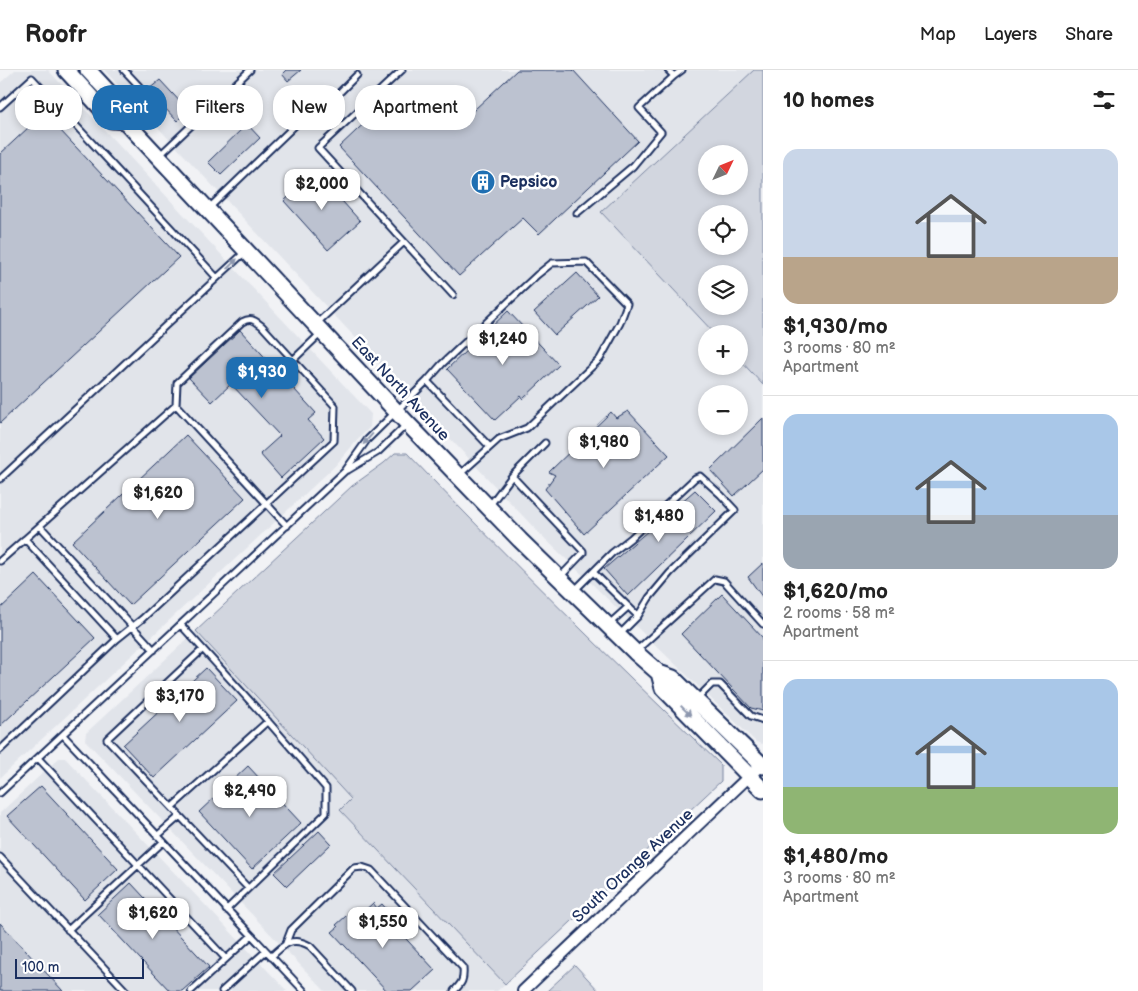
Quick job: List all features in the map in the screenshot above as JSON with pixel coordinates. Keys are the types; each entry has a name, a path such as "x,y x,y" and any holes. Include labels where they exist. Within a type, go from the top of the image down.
{"street":[{"name":"East North Avenue","path":"66,70 92,98"},
{"name":"East North Avenue","path":"88,70 102,85"},
{"name":"East North Avenue","path":"133,130 408,424 558,578 658,673 673,678 763,764"},
{"name":"East North Avenue","path":"658,673 663,688 763,790"},
{"name":"South Orange Avenue","path":"523,991 763,764"}],"lane":[{"path":"124,70 138,85"},
{"path":"158,156 250,70"},
{"path":"402,70 318,148 454,295"},
{"path":"668,70 674,76"},
{"path":"577,213 633,166 660,132 639,108 682,70"},
{"path":"208,209 312,109 330,102 357,75"},
{"path":"0,107 32,78 217,278"},
{"path":"293,360 319,328 404,242"},
{"path":"0,479 247,250"},
{"path":"0,793 345,471 367,440 448,358 537,275 552,263 586,262 626,304 620,323 600,359 527,428 499,439 458,476"},
{"path":"0,750 117,638 142,619 267,504 334,441 336,406 262,326 253,319 246,320 237,326 177,383 176,405 267,504 287,526"},
{"path":"427,381 490,447"},
{"path":"0,561 176,405"},
{"path":"345,471 378,452 408,424"},
{"path":"488,507 512,476 545,443"},
{"path":"512,476 583,550 583,553 576,562 558,578"},
{"path":"573,592 612,553 631,538 695,478 700,476 721,494 735,510 670,573 649,598 638,616 612,631"},
{"path":"40,526 154,650"},
{"path":"25,539 117,638"},
{"path":"593,572 638,616"},
{"path":"635,652 715,579 724,581 763,624"},
{"path":"612,631 628,606"},
{"path":"181,624 326,788 326,813 226,910"},
{"path":"203,649 107,739 248,888"},
{"path":"696,700 712,684 720,684 751,716 763,720"},
{"path":"172,807 268,721"},
{"path":"63,735 304,991"},
{"path":"38,758 226,959"},
{"path":"157,836 180,816"},
{"path":"68,930 162,842"},
{"path":"0,857 126,991"},
{"path":"271,956 286,943 291,930 354,868 362,867 371,870 463,968 464,976 462,983 454,991"},
{"path":"191,991 251,936"},
{"path":"286,943 301,942 310,946 352,991"},
{"path":"222,991 266,951"}],"shaded area":[{"path":"15,70 48,70 62,85 15,85 15,130 82,130 82,106 92,117 92,130 104,130 371,414 370,427 334,467 0,778 0,83"},
{"path":"104,70 754,70 601,212 707,325 698,325 698,375 748,375 748,369 763,385 763,744 756,742 537,531 160,130 167,130 167,85 118,85"},
{"path":"754,70 763,70 763,385 748,369 748,325 707,325 601,212"},
{"path":"395,453 407,453 562,611 721,765 721,781 505,984 340,810 351,799 196,631 352,486"},
{"path":"196,631 352,799 340,810 505,984 497,991 325,991 85,740 86,733"},
{"path":"59,758 65,758 287,991 0,991 0,813"},
{"path":"575,965 599,991 547,991"}],"building":[{"path":"286,70 301,70 288,81 282,74"},
{"name":"Pepsico","path":"517,70 573,70 638,141 539,234 523,218 459,276 339,147 357,130 476,130 476,108"},
{"path":"160,80 165,85 154,85"},
{"path":"167,88 177,98 177,121 167,110"},
{"path":"26,130 60,130 179,257 0,423 0,154"},
{"path":"241,130 253,130 260,138 221,175 208,162"},
{"path":"316,172 360,221 328,250 284,201"},
{"path":"577,273 598,296 555,335 534,312"},
{"path":"508,311 559,365 523,399 521,396 495,420 447,369"},
{"path":"240,330 316,413 308,420 324,438 281,478 260,454 280,436 231,384 212,402 189,378"},
{"path":"628,411 669,455 584,534 545,489 555,475 549,472 611,412 616,418"},
{"path":"763,418 763,469 734,496 710,470 746,435 748,435 748,433"},
{"path":"186,435 245,498 130,605 72,542"},
{"path":"695,490 716,511 628,596 604,569"},
{"path":"763,563 763,598 748,577"},
{"path":"36,575 95,638 0,726 0,609"},
{"path":"722,594 763,638 763,711 751,708 681,634"},
{"path":"206,668 237,701 154,778 123,745"},
{"path":"248,766 301,823 252,869 199,812"},
{"path":"41,786 118,869 85,900 7,816"},
{"path":"319,831 331,844 287,886 274,873"},
{"path":"131,883 209,967 182,991 170,991 98,914"},
{"path":"373,903 377,908 382,904 398,922 394,926 435,970 412,991 387,991 332,932 338,927 336,925 355,908 361,914"},
{"path":"0,923 63,991 0,991"}],"place":[{"name":"Pepsico","path":"483,182"}]}
